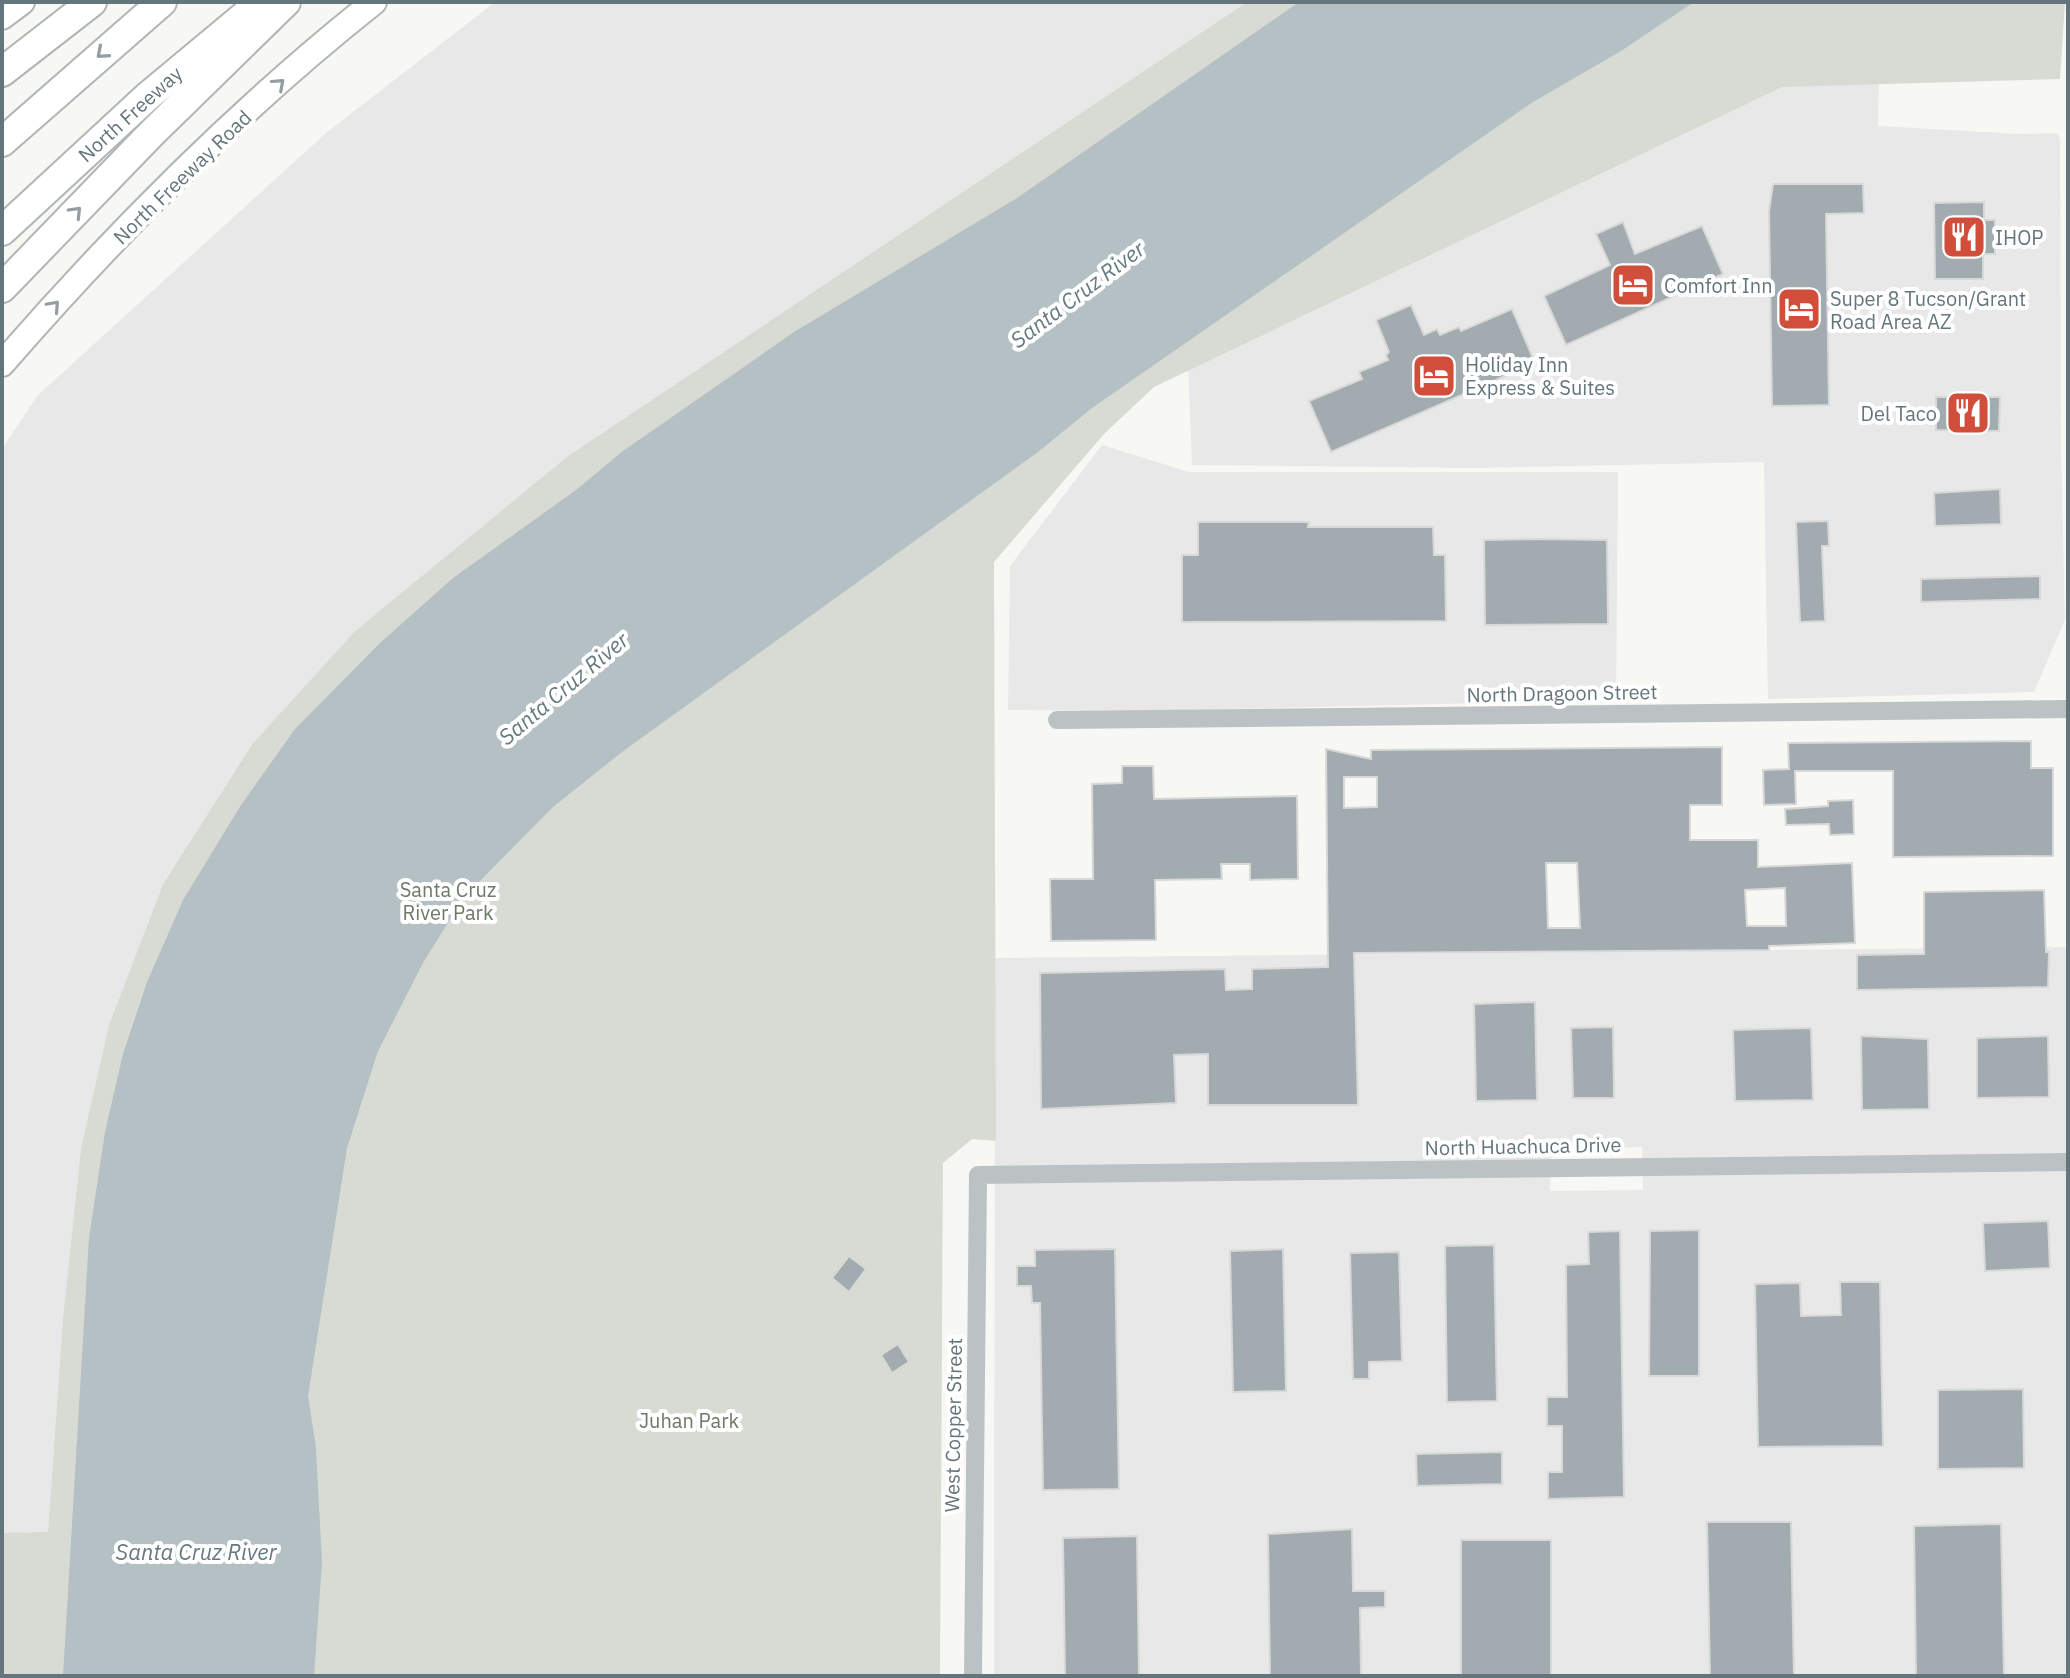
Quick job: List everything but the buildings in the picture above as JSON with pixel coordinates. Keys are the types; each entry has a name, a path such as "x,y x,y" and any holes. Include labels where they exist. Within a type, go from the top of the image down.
{"highway":[{"path":"2,72 92,2"},
{"path":"2,142 162,2"},
{"name":"North Freeway","path":"2,231 148,96 261,2"},
{"path":"2,288 151,134 286,2"}],"main road":[{"path":"2,17 22,2"},
{"name":"North Freeway Road","path":"2,364 78,279 195,162 275,87 374,2"}],"street":[{"name":"North Dragoon Street","path":"1057,720 2068,709"},
{"name":"North Huachuca Drive","path":"978,1175 2068,1162"},
{"name":"West Copper Street","path":"973,1676 978,1175"}],"shaded area":[{"path":"495,2 1247,2 568,456 355,631 253,743 163,884 109,1025 81,1148 63,1318 48,1533 2,1533 2,449 37,396 326,133"},
{"path":"1879,76 1878,126 2019,134 2057,133 2060,139 2065,620 2034,692 1768,699 1764,462 1472,468 1192,465 1188,362 1782,79"},
{"path":"1102,445 1189,472 1618,472 1616,700 1140,711 1008,710 1010,566"},
{"path":"2068,947 2068,1676 994,1676 995,958","holes":["1642,1147 1643,1190 1550,1191 1551,1149"]}],"green space":[{"name":"Santa Cruz River Park","path":"1247,2 2065,2 2060,79 1782,87 1154,387 1104,434 994,562 996,1141 972,1139 943,1163 940,1676 2,1676 2,1533 48,1532 63,1318 81,1148 109,1025 163,884 253,743 355,631 568,456"}],"water":[{"name":"Santa Cruz River","path":"1299,2 1694,2 1621,51 1533,102 1092,408 1038,452 622,752 553,807 480,881 454,913 423,963 378,1051 347,1148 308,1396 316,1448 322,1563 314,1676 63,1676 89,1238 105,1132 123,1054 147,982 183,900 241,805 295,729 380,643 453,578 576,490 623,451 794,332 1017,198"}],"place":[{"name":"IHOP","path":"1964,237"},
{"name":"Comfort Inn","path":"1633,285"},
{"name":"Super 8 Tucson/Grant Road Area AZ","path":"1799,309"},
{"name":"Holiday Inn Express & Suites","path":"1434,376"},
{"name":"Del Taco","path":"1968,413"}],"park label":[{"name":"Juhan Park","path":"689,1420"}]}
